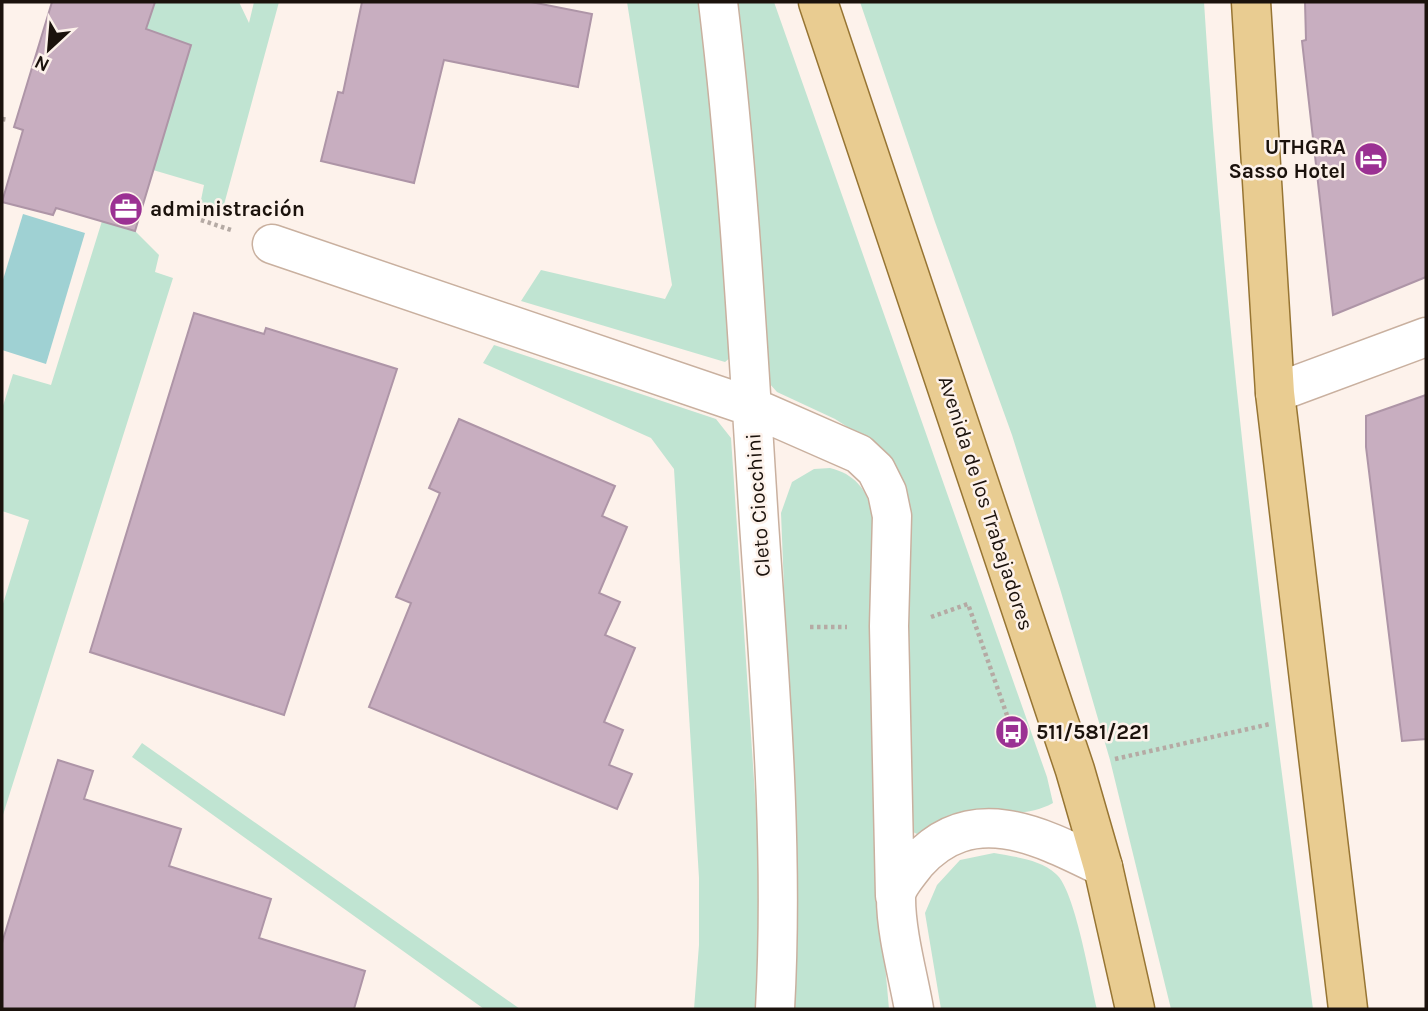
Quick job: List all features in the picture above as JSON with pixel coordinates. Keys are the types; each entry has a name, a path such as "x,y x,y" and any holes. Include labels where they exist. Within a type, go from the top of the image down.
{"main road":[{"name":"Avenida de los Trabajadores","path":"818,2 1075,770 1103,867 1135,1009"},
{"path":"1251,2 1275,393 1348,1009"}],"street":[{"name":"Cleto Ciocchini","path":"718,2 732,111 779,883 775,1009"},
{"path":"272,244 752,407 859,454 876,470 887,492 891,516 889,626 895,895 914,1009"},
{"path":"1275,393 1426,337"},
{"path":"895,895 909,872 924,855 940,842 963,832 1016,830 1041,836 1103,867"}],"path":[{"path":"1075,770 1312,714"}],"green space":[{"path":"155,2 239,2 249,23 254,2 279,2 222,212 200,205 204,185 153,170 191,46 146,29"},
{"path":"627,2 703,2 731,357 725,362 521,301 541,270 665,299 672,285"},
{"path":"737,2 774,2 1047,777 1053,803 1042,808 1019,813 961,813 917,834 909,830 909,540 868,440 835,419 777,392 769,383"},
{"path":"860,2 1204,2 1236,381 1264,632 1313,1009 1171,1009 1110,760 1061,592 1012,435 935,222"},
{"path":"102,221 135,231 159,255 155,272 173,278 2,818 2,607 29,520 2,511 2,409 13,374 51,385"},
{"path":"494,345 716,419 731,438 761,884 756,1009 694,1009 699,945 699,878 674,469 651,438 483,363"},
{"path":"830,468 856,481 870,503 874,522 880,908 889,1009 791,1009 796,887 781,513 792,482 814,469"},
{"path":"142,743 520,1009 484,1009 132,757"},
{"path":"994,853 1043,865 1063,883 1075,916 1097,1009 941,1009 925,913 937,885 960,860"}],"water":[{"path":"23,214 85,233 46,364 2,350 2,283"}],"building":[{"path":"52,2 155,2 146,29 191,45 135,231 56,208 53,215 2,202 23,130 14,127"},
{"path":"362,2 531,2 592,14 578,87 444,60 414,183 321,161 338,92 343,93"},
{"name":"UTHGRA Sasso Hotel","path":"1305,2 1426,2 1426,277 1333,315 1302,41 1306,40"},
{"path":"194,313 264,334 266,328 397,369 284,715 90,652"},
{"path":"1426,395 1426,739 1402,741 1366,447 1366,416"},
{"path":"459,419 615,486 602,516 627,527 599,593 620,602 605,635 635,648 604,722 623,730 609,765 632,774 617,809 369,707 411,603 396,597 440,493 429,488"},
{"path":"58,760 93,771 84,799 181,829 169,866 271,899 259,938 365,971 354,1009 2,1009 2,943"}],"place":[{"name":"UTHGRA Sasso Hotel","path":"1371,159"},
{"name":"administración","path":"126,209"},
{"name":"511/581/221","path":"1012,732"}]}
